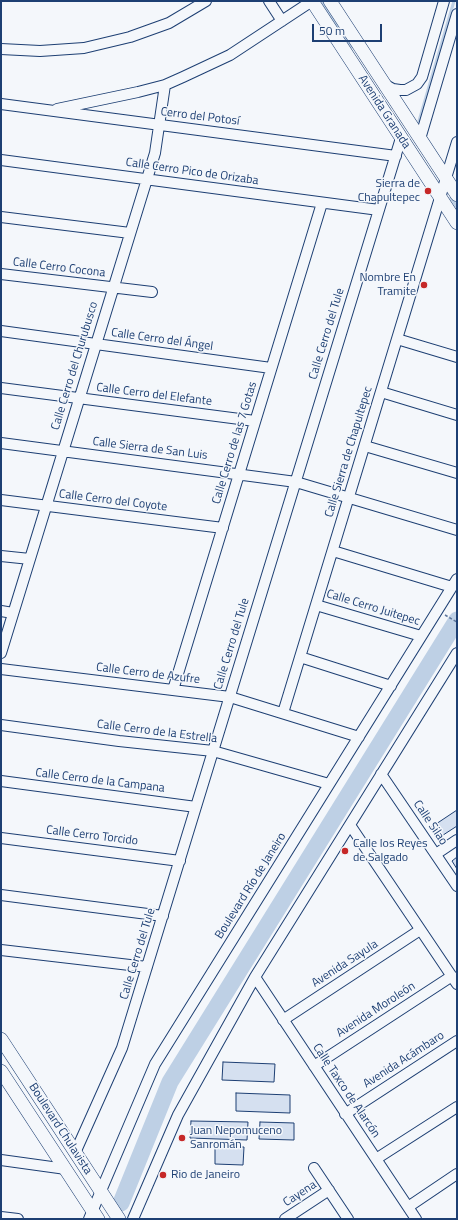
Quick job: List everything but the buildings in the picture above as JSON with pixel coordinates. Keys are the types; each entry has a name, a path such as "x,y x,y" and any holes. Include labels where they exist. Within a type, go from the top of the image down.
{"main road":[{"name":"Avenida Granada","path":"312,1 457,223"},
{"name":"Avenida Granada","path":"330,1 456,193"},
{"name":"Boulevard Chulavista","path":"1,1039 119,1219"},
{"name":"Boulevard Chulavista","path":"1,1071 66,1169 93,1216"}],"street":[{"path":"1,49 40,50 84,48 130,37 169,23 206,1"},
{"path":"269,1 282,21"},
{"path":"49,111 165,85 230,55 312,1"},
{"path":"384,84 393,89 406,90 417,84 422,77 444,1"},
{"path":"420,139 457,14"},
{"name":"Calle Cerro del Churubusco","path":"1,653 155,153 165,85"},
{"name":"Cerro del Potosí","path":"1,104 396,156"},
{"name":"Calle Cerro del Tule","path":"75,1153 122,1048 401,138"},
{"path":"446,178 457,142"},
{"name":"Calle Cerro Pico de Orizaba","path":"1,160 379,210"},
{"name":"Calle Sierra de Chapultepec","path":"283,713 446,178"},
{"name":"Calle Cerro de las 7 Gotas","path":"173,690 322,203"},
{"path":"1,216 130,233"},
{"name":"Calle Cerro Cocona","path":"1,274 152,292"},
{"name":"Calle Cerro del Ángel","path":"1,331 271,368"},
{"path":"397,339 457,357"},
{"name":"Calle Cerro del Elefante","path":"1,388 255,421"},
{"path":"381,392 457,415"},
{"name":"Calle Sierra de San Luis","path":"1,443 296,482 457,530"},
{"path":"364,446 457,473"},
{"name":"Calle Cerro del Coyote","path":"1,500 222,528"},
{"path":"332,551 454,583"},
{"path":"1,556 30,559"},
{"name":"Boulevard Río de Janeiro","path":"93,1216 100,1191 155,1064 454,583"},
{"name":"Calle Cerro Juitepec","path":"316,605 421,636"},
{"path":"1,611 13,613"},
{"path":"133,1219 178,1115 255,977 457,653"},
{"path":"300,657 391,686"},
{"name":"Calle Cerro de Azufre","path":"1,669 230,697 359,737"},
{"name":"Calle Cerro de la Estrella","path":"1,725 119,741 213,751 329,784"},
{"name":"Calle Silao","path":"381,774 457,886"},
{"name":"Calle Cerro de la Campana","path":"1,782 196,807"},
{"path":"350,826 454,980"},
{"name":"Calle Cerro Torcido","path":"1,838 180,861"},
{"path":"436,854 457,840"},
{"path":"1,895 163,916"},
{"name":"Avenida Sayula","path":"283,1020 420,930"},
{"path":"1,950 147,968"},
{"name":"Calle Taxco de Alarcón","path":"255,977 416,1219"},
{"name":"Avenida Moroleón","path":"314,1066 454,980"},
{"name":"Avenida Acámbaro","path":"346,1114 457,1041"},
{"path":"376,1159 457,1107"},
{"path":"1,1160 66,1169"},
{"path":"314,1168 348,1219"},
{"path":"408,1207 457,1174"},
{"name":"Cayena","path":"285,1219 329,1190"},
{"path":"1,1217 18,1219"}],"path":[{"path":"438,610 457,622"}],"waterway":[{"path":"419,121 454,1"},
{"path":"323,3 352,47"},
{"path":"451,198 457,207"},
{"path":"121,1203 170,1082 457,620"}],"place":[{"name":"Sierra de Chapultepec","path":"428,191"},
{"name":"Nombre En Tramite","path":"424,285"},
{"name":"Calle los Reyes de Salgado","path":"345,851"},
{"name":"Juan Nepomuceno Sanromán","path":"182,1138"},
{"name":"Rio de Janeiro","path":"163,1175"}]}
